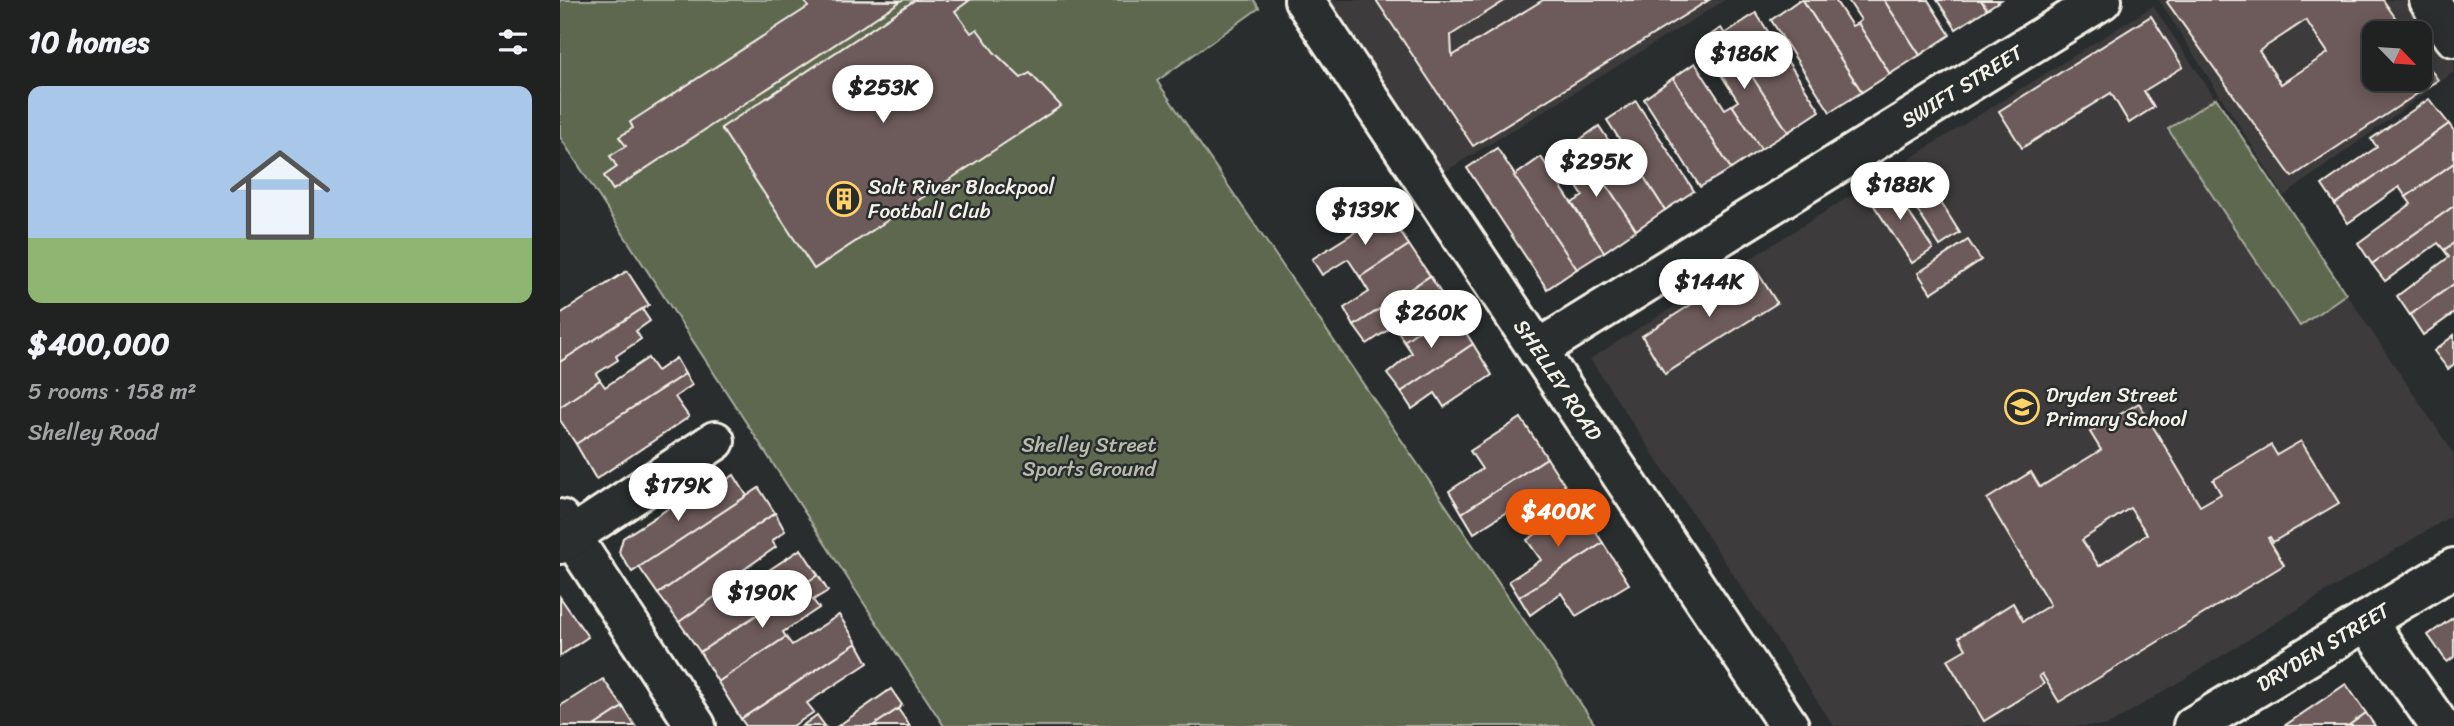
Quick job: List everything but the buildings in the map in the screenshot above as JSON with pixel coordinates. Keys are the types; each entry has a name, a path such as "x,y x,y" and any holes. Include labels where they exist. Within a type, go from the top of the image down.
{"street":[{"name":"SHELLEY ROAD","path":"1304,0 1789,726"},
{"name":"SWIFT STREET","path":"1537,350 2102,0"},
{"path":"2429,0 2454,37"},
{"path":"696,726 564,533 715,441"},
{"name":"DRYDEN STREET","path":"2193,726 2454,568"},
{"path":"2366,621 2440,726"}],"shaded area":[{"path":"1304,0 1725,0 1426,183"},
{"path":"2159,0 2429,0 2454,37 2454,72 2432,88 2432,21 2362,21 2362,91 2428,91 2284,196"},
{"name":"Dryden Street Primary School","path":"2153,6 2454,454 2454,514 2107,726 1834,726 1590,359"}],"green space":[{"name":"Shelley Street Sports Ground","path":"560,0 1254,0 1259,8 1157,81 1596,726 944,726 560,137"},
{"path":"2216,98 2346,294 2300,326 2168,129"}],"place":[{"name":"Salt River Blackpool Football Club","path":"844,199"},
{"name":"Dryden Street Primary School","path":"2022,407"}]}
